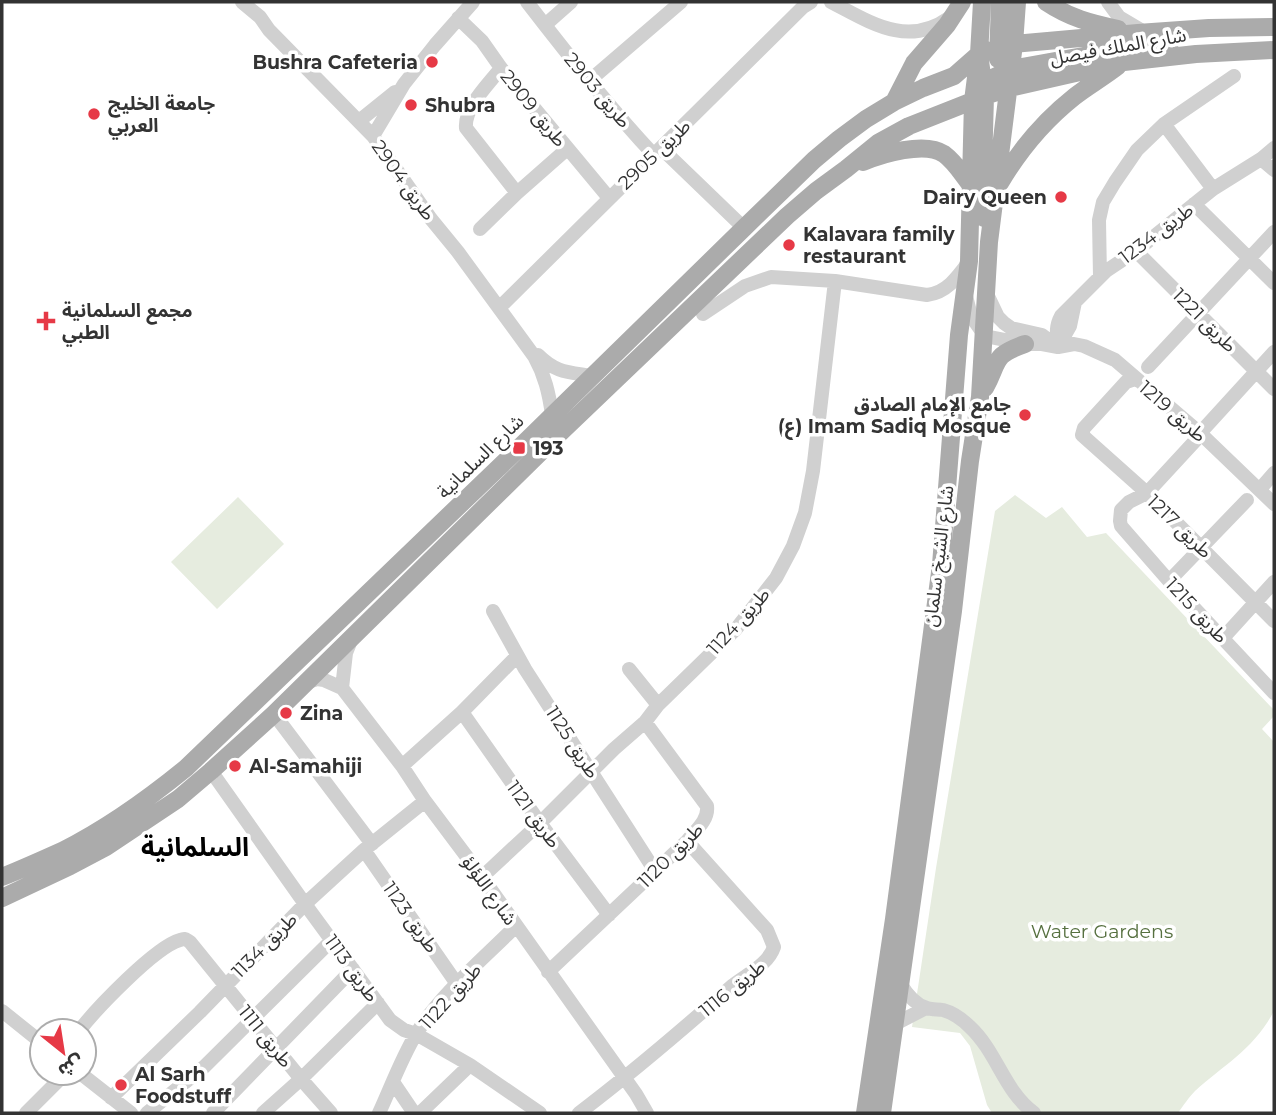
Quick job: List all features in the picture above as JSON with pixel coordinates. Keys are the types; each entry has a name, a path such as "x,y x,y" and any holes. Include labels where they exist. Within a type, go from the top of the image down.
{"main road":[{"path":"982,2 980,28 992,72"},
{"path":"989,242 982,205 1000,2"},
{"name":"شارع الشيخ سلمان","path":"865,1113 941,565 959,335 969,261 970,184 992,72 1017,2"},
{"path":"1046,2 1087,23 1142,33"},
{"path":"894,102 914,63 959,7"},
{"name":"شارع الملك فيصل","path":"992,72 1142,33 1274,27"},
{"path":"816,191 827,164 858,137 898,112 992,72 1163,42 1209,28"},
{"name":"شارع الملك فيصل","path":"992,72 1274,50"},
{"path":"995,192 1015,160 1042,127 1074,98 1124,62"},
{"name":"شارع الشيخ سلمان","path":"882,1113 953,611 980,397 989,242 995,192 992,72"},
{"name":"شارع السلمانية","path":"6,874 64,850 105,827 186,768 839,139 894,102 923,88 954,76 992,72"},
{"name":"شارع السلمانية","path":"2,898 106,846 178,799 274,714 562,431 787,216 878,143 992,72"},
{"path":"846,169 880,155 928,149 941,152 951,160 970,184"},
{"path":"980,397 995,364 1005,351 1025,344"}],"street":[{"name":"طريق 2904","path":"230,2 270,30"},
{"name":"طريق 2904","path":"242,2 260,17 373,136 431,219 525,341 557,370 592,376"},
{"path":"373,136 404,84 473,2"},
{"name":"طريق 2903","path":"527,2 627,126 744,228"},
{"path":"545,25 572,2"},
{"path":"589,81 681,2"},
{"name":"طريق 2905","path":"499,308 811,2"},
{"path":"831,2 873,24 897,32 934,26 959,7"},
{"path":"1108,2 1119,17 1142,33"},
{"name":"طريق 2909","path":"458,18 482,41 501,68 609,198"},
{"path":"501,68 471,108 466,119 466,128 517,193"},
{"name":"طريق 1234","path":"1100,278 1099,220 1103,202 1137,150 1164,124 1234,76"},
{"path":"359,121 404,84"},
{"name":"طريق 1234","path":"1164,124 1213,189"},
{"name":"طريق 1234","path":"1058,347 1057,323 1064,312 1100,278 1213,189 1274,148"},
{"path":"480,229 567,149"},
{"path":"1261,159 1274,170"},
{"path":"1195,204 1274,283"},
{"path":"1148,367 1274,232"},
{"name":"طريق 1221","path":"1136,251 1274,389"},
{"path":"703,314 721,300 771,277 835,281 935,294 945,289 969,261"},
{"name":"طريق 1124","path":"482,877 645,722 658,705 729,636 776,578 793,546 805,513 813,471 835,281"},
{"name":"طريق 1219","path":"986,294 1004,323 1011,328 1042,335 1058,347"},
{"path":"965,295 971,316 985,336"},
{"name":"طريق 1219","path":"985,336 1058,347 1074,344 1115,360 1200,433 1274,504"},
{"name":"طريق 2904","path":"525,341 543,372 552,415"},
{"path":"1147,493 1274,352"},
{"name":"طريق 1217","path":"1139,381 1135,379 1126,382 1084,428 1082,435 1147,493 1274,621"},
{"path":"1260,489 1274,473"},
{"name":"طريق 1215","path":"1147,493 1129,502 1121,510 1121,526 1274,693"},
{"path":"1169,581 1247,500"},
{"path":"1223,638 1274,582"},
{"name":"طريق 1125","path":"493,611 517,656 655,871"},
{"path":"304,683 317,679 342,688 346,653 353,636"},
{"path":"402,766 517,656"},
{"path":"629,668 658,705"},
{"name":"شارع اللؤلؤ","path":"342,688 482,877 647,1113"},
{"name":"طريق 1121","path":"461,712 609,915"},
{"name":"طريق 1123","path":"274,714 368,847 457,984"},
{"name":"طريق 1120","path":"548,972 687,842 706,819 707,806 645,722"},
{"name":"طريق 1113","path":"211,771 384,1014 397,1026 470,1065 540,1113"},
{"name":"طريق 1134","path":"111,1098 305,904 368,847 425,801"},
{"name":"طريق 1116","path":"579,1113 625,1079 771,956 774,947 768,930 687,842"},
{"name":"طريق 1122","path":"379,1113 416,1034 428,1017 516,926"},
{"name":"طريق 1111","path":"92,1017 160,951 186,939 331,1113"},
{"path":"147,1113 204,1067 332,940"},
{"path":"212,1113 353,969"},
{"path":"900,983 911,997 926,1008 954,1014 971,1027 1015,1095 1034,1113"},
{"path":"262,1113 301,1079 378,1003"},
{"path":"895,1024 926,1008"},
{"path":"2,1011 28,1032"},
{"path":"420,1113 470,1065"},
{"path":"393,1082 414,1113"},
{"path":"26,1113 52,1087"},
{"path":"97,1087 131,1113"},
{"name":"شارع اللؤلؤ","path":"636,1094 654,1113"},
{"path":"511,1113 523,1103"}],"green space":[{"name":"Water Gardens","path":"1015,495 1046,518 1062,507 1087,537 1106,533 1274,710 1274,716 1262,729 1274,742 1274,1011 1248,1046 1195,1091 1178,1113 992,1113 987,1105 970,1046 960,1033 912,1027 995,511"},
{"path":"238,497 284,544 217,609 171,562"}],"place":[{"name":"Bushra Cafeteria","path":"432,62"},
{"name":"Shubra","path":"411,105"},
{"name":"جامعة الخليج العربي","path":"94,114"},
{"name":"Dairy Queen","path":"1061,197"},
{"name":"Kalavara family restaurant","path":"789,245"},
{"name":"مجمع السلمانية الطبي","path":"46,321"},
{"name":"جامع الإمام الصادق (ع) Imam Sadiq Mosque","path":"1025,415"},
{"name":"193","path":"519,448"},
{"name":"Zina","path":"286,713"},
{"name":"Al-Samahiji","path":"235,766"},
{"name":"Al Sarh Foodstuff","path":"121,1085"}],"district":[{"name":"السلمانية","path":"195,847"}]}
